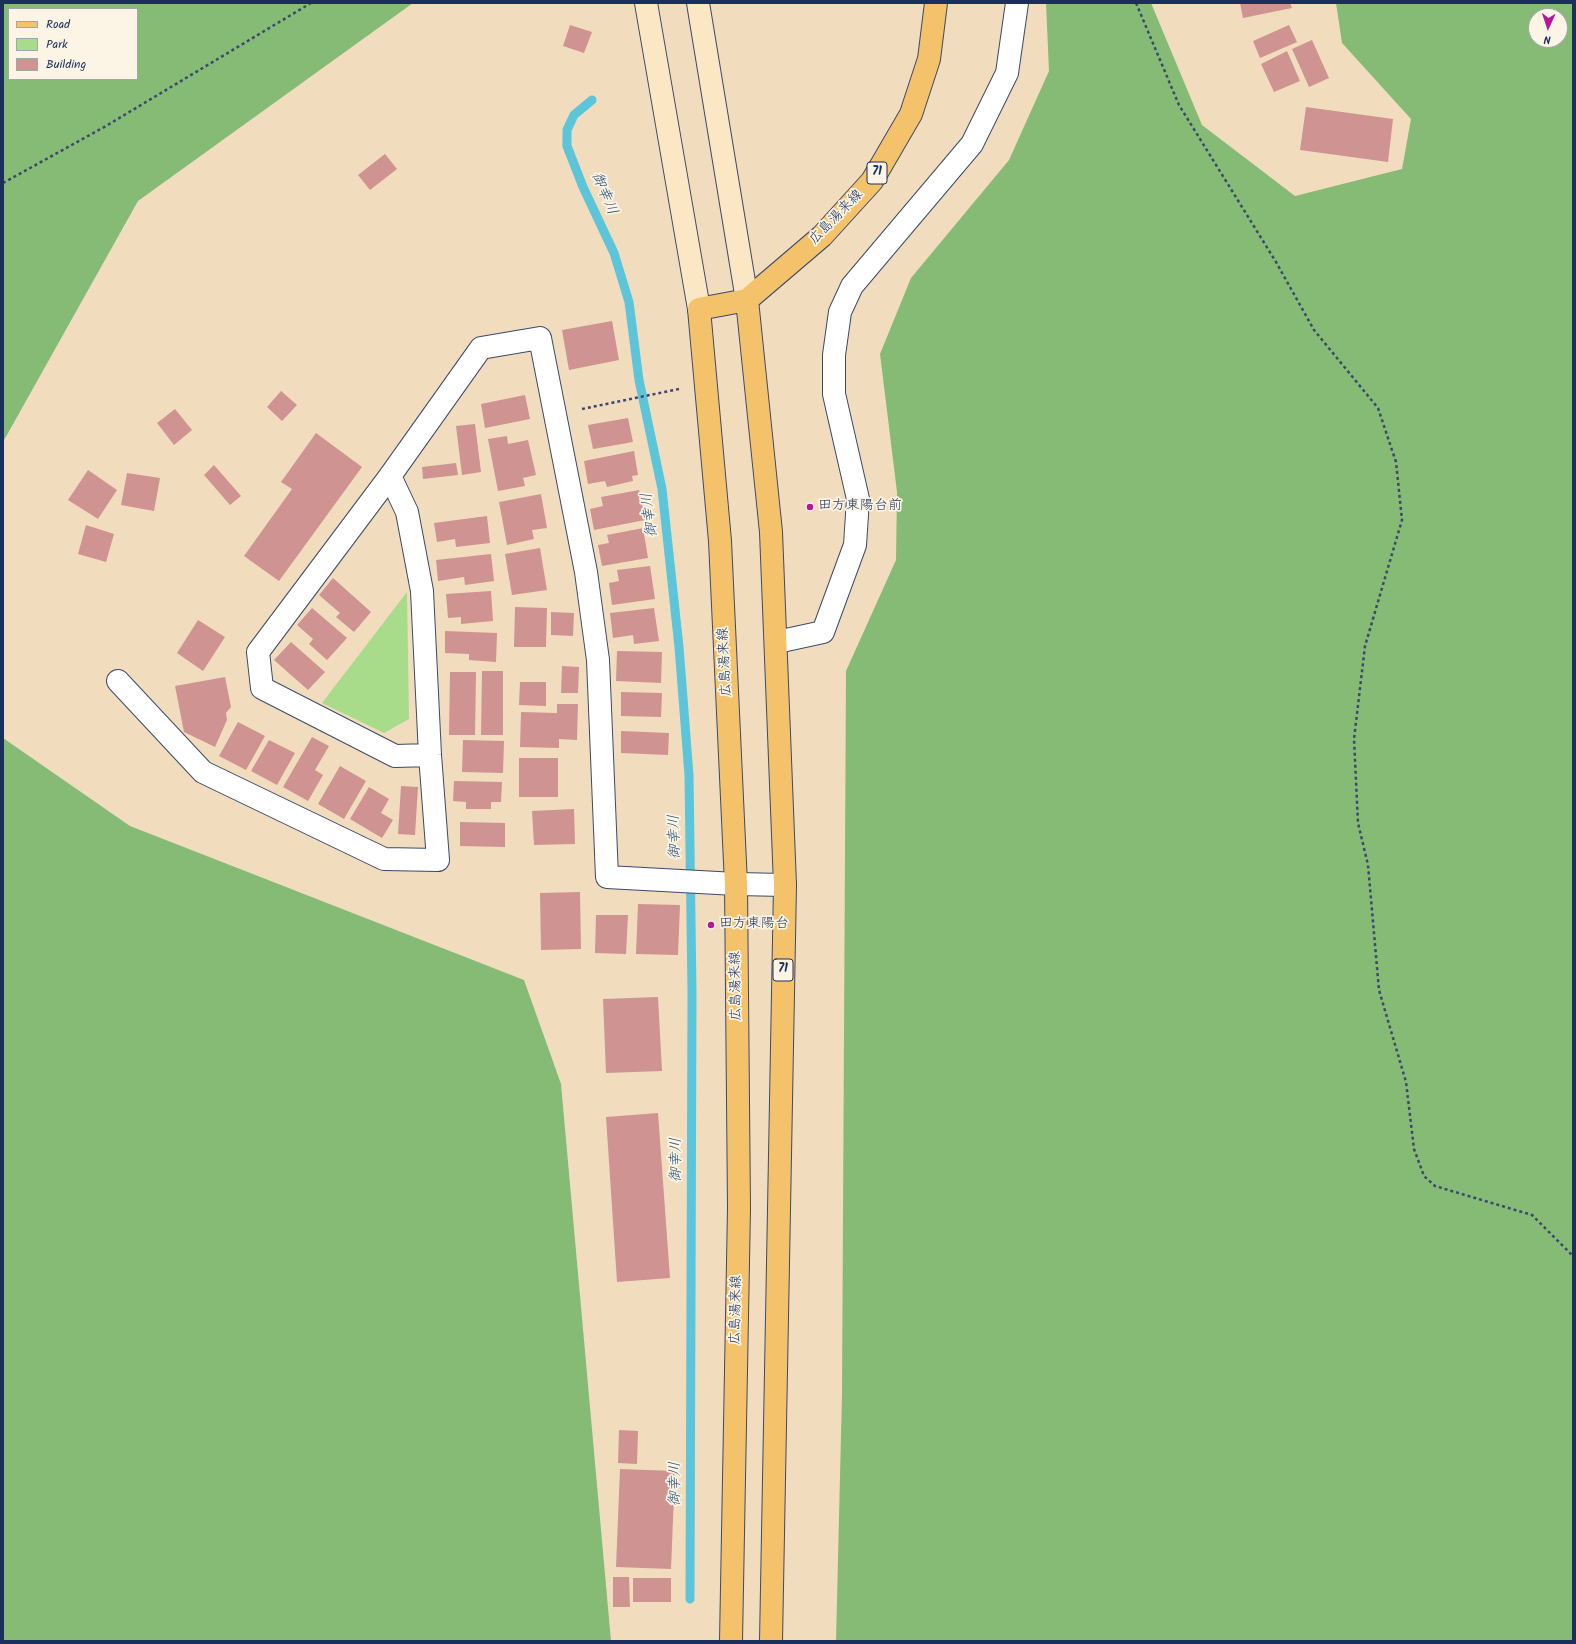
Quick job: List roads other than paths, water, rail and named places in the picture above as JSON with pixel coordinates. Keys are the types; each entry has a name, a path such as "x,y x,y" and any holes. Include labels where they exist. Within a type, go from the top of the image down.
{"main road":[{"name":"広島湯来線","path":"731,1641 739,1208 736,884 720,541 699,309 747,300 822,236 872,181 911,114 929,59 936,3"},
{"name":"71","path":"747,300 772,532 785,885 771,1641"}],"street":[{"path":"646,3 699,309"},
{"path":"698,3 747,300"},
{"path":"777,642 823,632 855,545 858,500 834,394 834,355 840,312 852,286 972,144 1007,73 1017,3"},
{"path":"430,755 395,756 262,688 258,652 390,476 482,348 540,338 586,572 598,660 607,877 736,884 785,885"},
{"path":"118,681 203,772 384,859 438,860 430,755 422,591 407,512 390,476"}],"waterway":[{"name":"御幸川","path":"592,100 574,115 567,130 567,146 583,187 614,253 629,302 639,380 662,489 679,647 689,775 692,993 690,1599"}],"place":[{"name":"田方東陽台前","path":"810,507"},
{"name":"田方東陽台","path":"711,925"}]}
